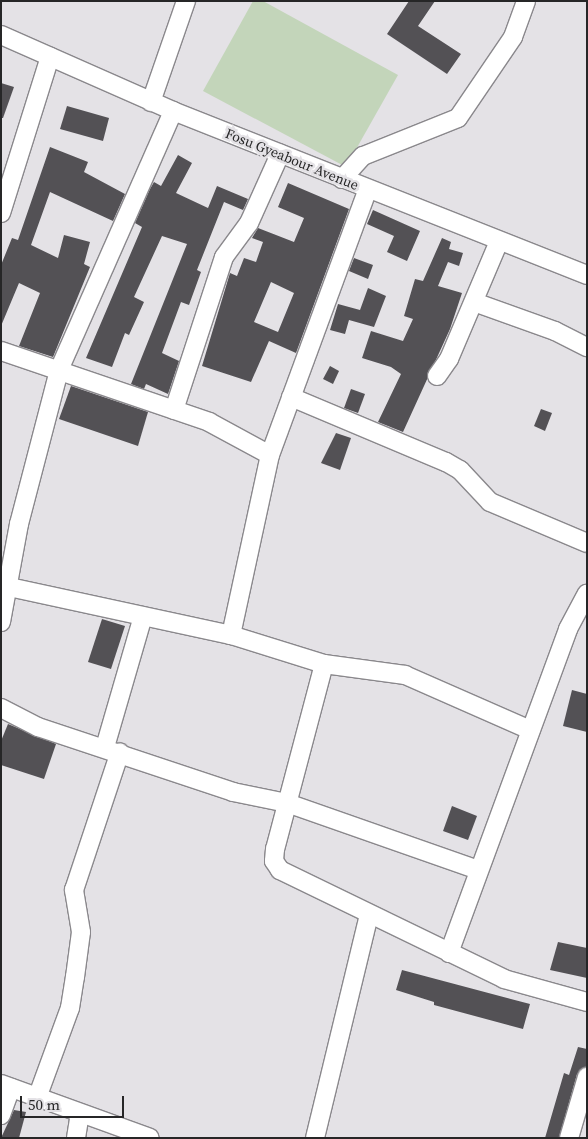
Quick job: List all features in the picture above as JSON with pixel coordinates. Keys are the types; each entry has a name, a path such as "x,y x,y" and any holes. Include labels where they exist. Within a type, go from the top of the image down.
{"street":[{"path":"151,102 186,1"},
{"path":"342,179 363,156 458,118 513,37 526,1"},
{"name":"Fosu Gyeabour Avenue","path":"1,34 151,102 499,241 587,274"},
{"path":"1,213 50,57"},
{"path":"1,622 9,587 19,524 59,370 173,111"},
{"path":"174,410 224,257 249,223 280,154"},
{"path":"231,636 270,455 368,189"},
{"path":"437,376 474,302 499,241"},
{"path":"474,302 555,331 587,347"},
{"path":"1,351 209,422 270,455"},
{"path":"291,397 446,462 460,470 490,502 587,543"},
{"path":"9,587 231,636 324,664 404,675 530,730"},
{"path":"449,953 568,629 587,594"},
{"path":"37,1098 70,1008 81,932 74,890 112,750 144,616"},
{"path":"324,664 275,849 277,866 288,875 368,915 504,979 587,1002"},
{"path":"1,708 38,727 112,750 233,792 286,803 478,870"},
{"path":"316,1138 368,915"},
{"path":"569,1138 587,1077"},
{"path":"1,1115 6,1086 150,1138"},
{"path":"76,1138 80,1113"}],"green space":[{"path":"253,1 263,1 398,75 346,167 203,91"}],"building":[{"path":"409,1 435,1 418,26 461,54 447,74 387,34"},
{"path":"1,83 14,87 3,118 1,118"},
{"path":"67,106 109,118 103,141 60,129"},
{"path":"50,147 88,162 84,172 125,194 113,221 50,192 31,245 58,258 64,235 90,242 84,264 90,267 53,357 19,346 40,293 19,283 1,326 1,265 12,238 18,240"},
{"path":"178,155 192,163 176,193 208,208 217,186 248,199 243,210 224,202 197,270 201,272 189,305 181,302 162,353 179,361 168,394 146,384 144,389 131,384 187,244 162,236 134,297 144,302 129,335 125,333 112,367 86,358 142,227 135,223 150,189 154,182 161,186"},
{"path":"288,183 349,209 296,353 269,341 251,382 202,366 230,273 237,276 244,258 256,262 263,242 252,238 258,228 294,242 304,218 278,207","holes":["271,282 294,293 278,332 254,322"]},
{"path":"373,210 420,231 407,261 387,252 394,236 367,224"},
{"path":"442,238 451,242 449,249 463,253 459,266 448,262 438,286 462,293 450,329 403,432 378,422 401,374 391,367 362,358 371,331 403,341 413,319 404,316 415,279 423,281"},
{"path":"354,258 373,265 368,279 349,271"},
{"path":"368,288 386,296 374,327 349,320 345,334 330,330 338,304 360,310"},
{"path":"330,366 339,371 333,384 323,379"},
{"path":"71,386 148,412 138,446 59,419"},
{"path":"351,389 365,394 358,413 344,408"},
{"path":"541,409 552,413 545,431 534,426"},
{"path":"336,433 351,438 340,470 321,463"},
{"path":"102,619 125,626 111,669 88,662"},
{"path":"572,690 587,694 587,732 563,726"},
{"path":"8,724 56,744 44,779 1,765 1,741"},
{"path":"452,806 477,816 468,840 443,831"},
{"path":"558,942 587,948 587,978 550,970"},
{"path":"402,970 530,1004 523,1029 434,1005 434,1002 396,990"},
{"path":"578,1047 587,1049 587,1067 577,1074 559,1138 545,1138 564,1073 569,1075"},
{"path":"14,1110 26,1112 19,1138 1,1138"}]}
